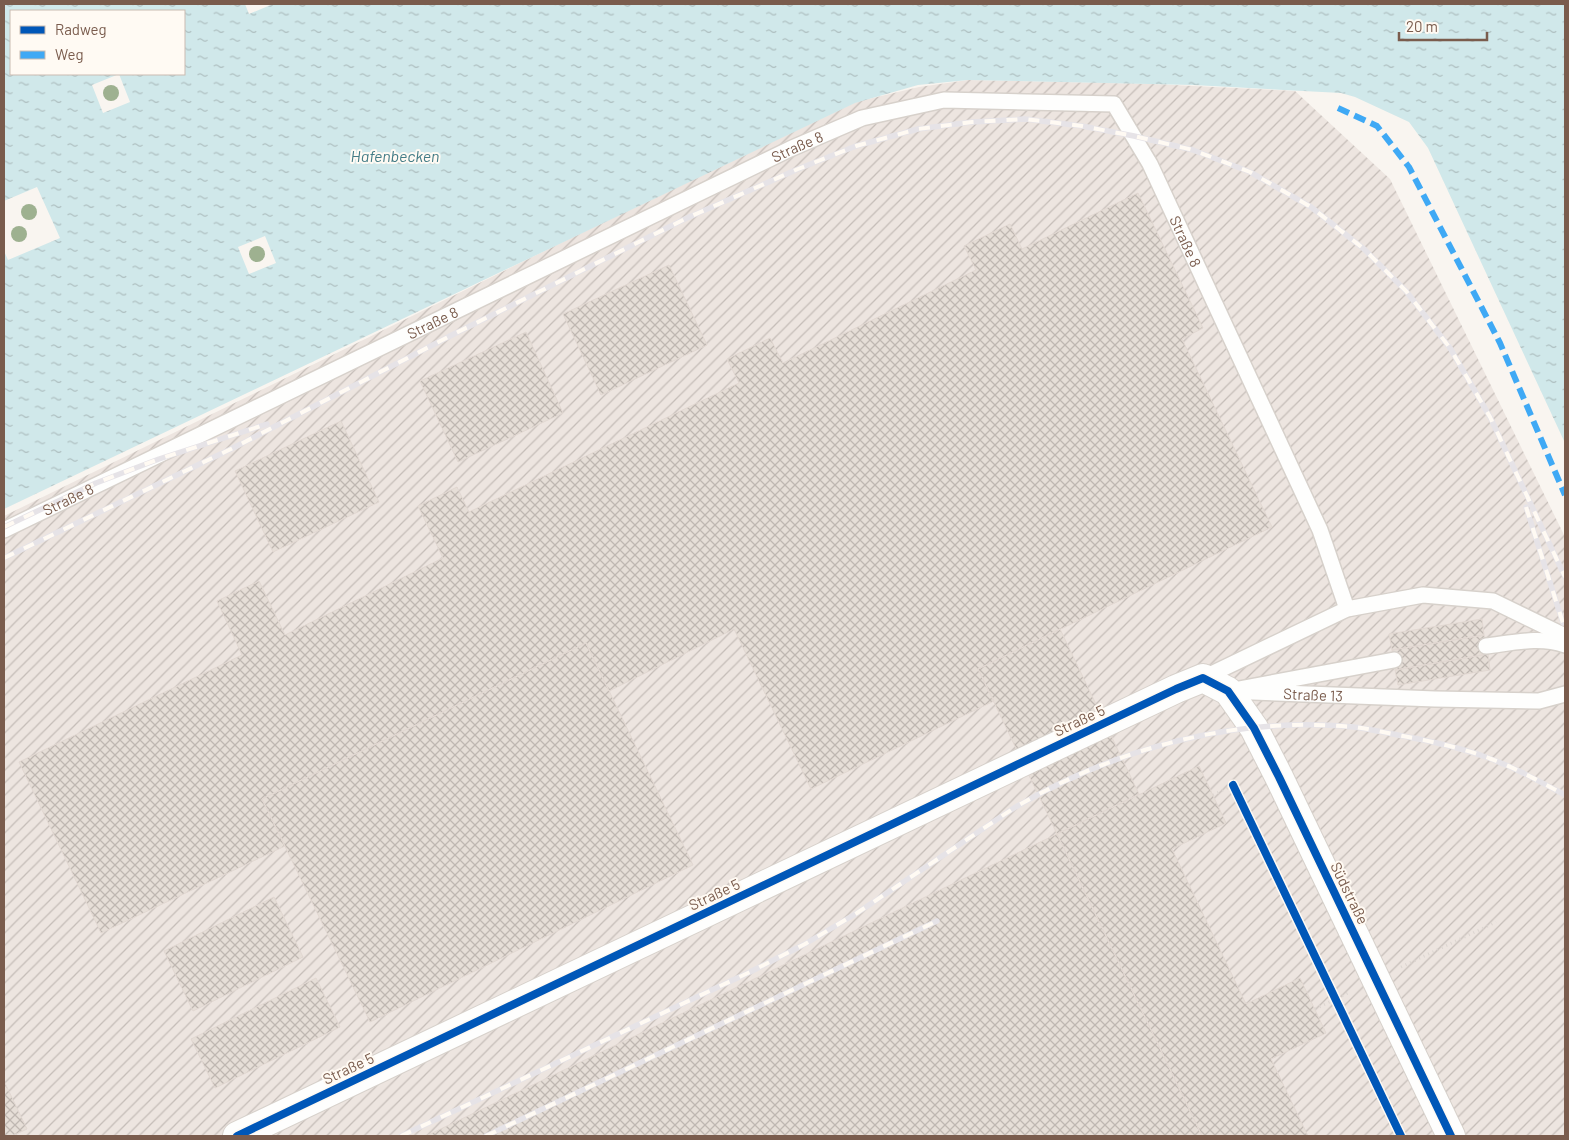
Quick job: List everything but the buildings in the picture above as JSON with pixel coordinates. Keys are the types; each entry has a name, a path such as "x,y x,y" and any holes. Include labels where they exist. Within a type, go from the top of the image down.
{"street":[{"name":"Südstraße","path":"1203,678 1228,691 1254,728 1275,768 1451,1136"},
{"name":"Straße 5","path":"237,1136 1167,693 1203,678"}],"lane":[{"name":"Straße 8","path":"4,530 781,154 862,118 944,100 1114,104 1150,164 1316,521 1347,609"},
{"path":"1203,678 1347,609 1423,595 1493,601 1565,636"},
{"path":"1486,646 1536,640 1551,641 1565,645"},
{"name":"Straße 13","path":"1228,691 1394,660"},
{"name":"Straße 13","path":"1228,691 1539,701 1565,694"}],"path":[{"path":"1213,796 1233,785"},
{"path":"1315,1009 1496,922"}],"shaded area":[{"path":"968,80 1152,84 1295,91 1390,179 1565,537 1565,1136 4,1136 4,516 573,237 856,102 919,87"}],"water":[{"name":"Hafenbecken","path":"4,4 245,4 249,14 273,4 1565,4 1565,443 1428,148 1409,122 1355,97 1341,93 1193,85 968,80 918,85 855,103 4,509 4,251 8,260 60,238 37,187 4,201","holes":["265,236 276,263 249,274 238,247"]}],"railway":[{"path":"4,558 231,449 454,334 687,218 798,169 856,146 918,129 972,122 1025,119 1082,126 1193,150 1250,172 1311,207 1364,249 1406,291 1450,348 1490,417 1565,577"},
{"path":"4,527 96,483 159,459 267,424"},
{"path":"1526,507 1563,623"},
{"path":"401,1136 750,972 805,944 857,913 1014,808 1093,768 1135,753 1221,732 1309,725 1354,727 1423,740 1473,753 1515,769 1565,795"},
{"path":"486,1136 937,921"}],"marked path":[{"path":"1338,108 1377,126 1409,167 1500,343 1565,495"}],"cycle path":[{"path":"237,1136 1176,689 1203,678 1228,691 1254,728 1451,1136"},
{"path":"1233,785 1401,1136"}]}
